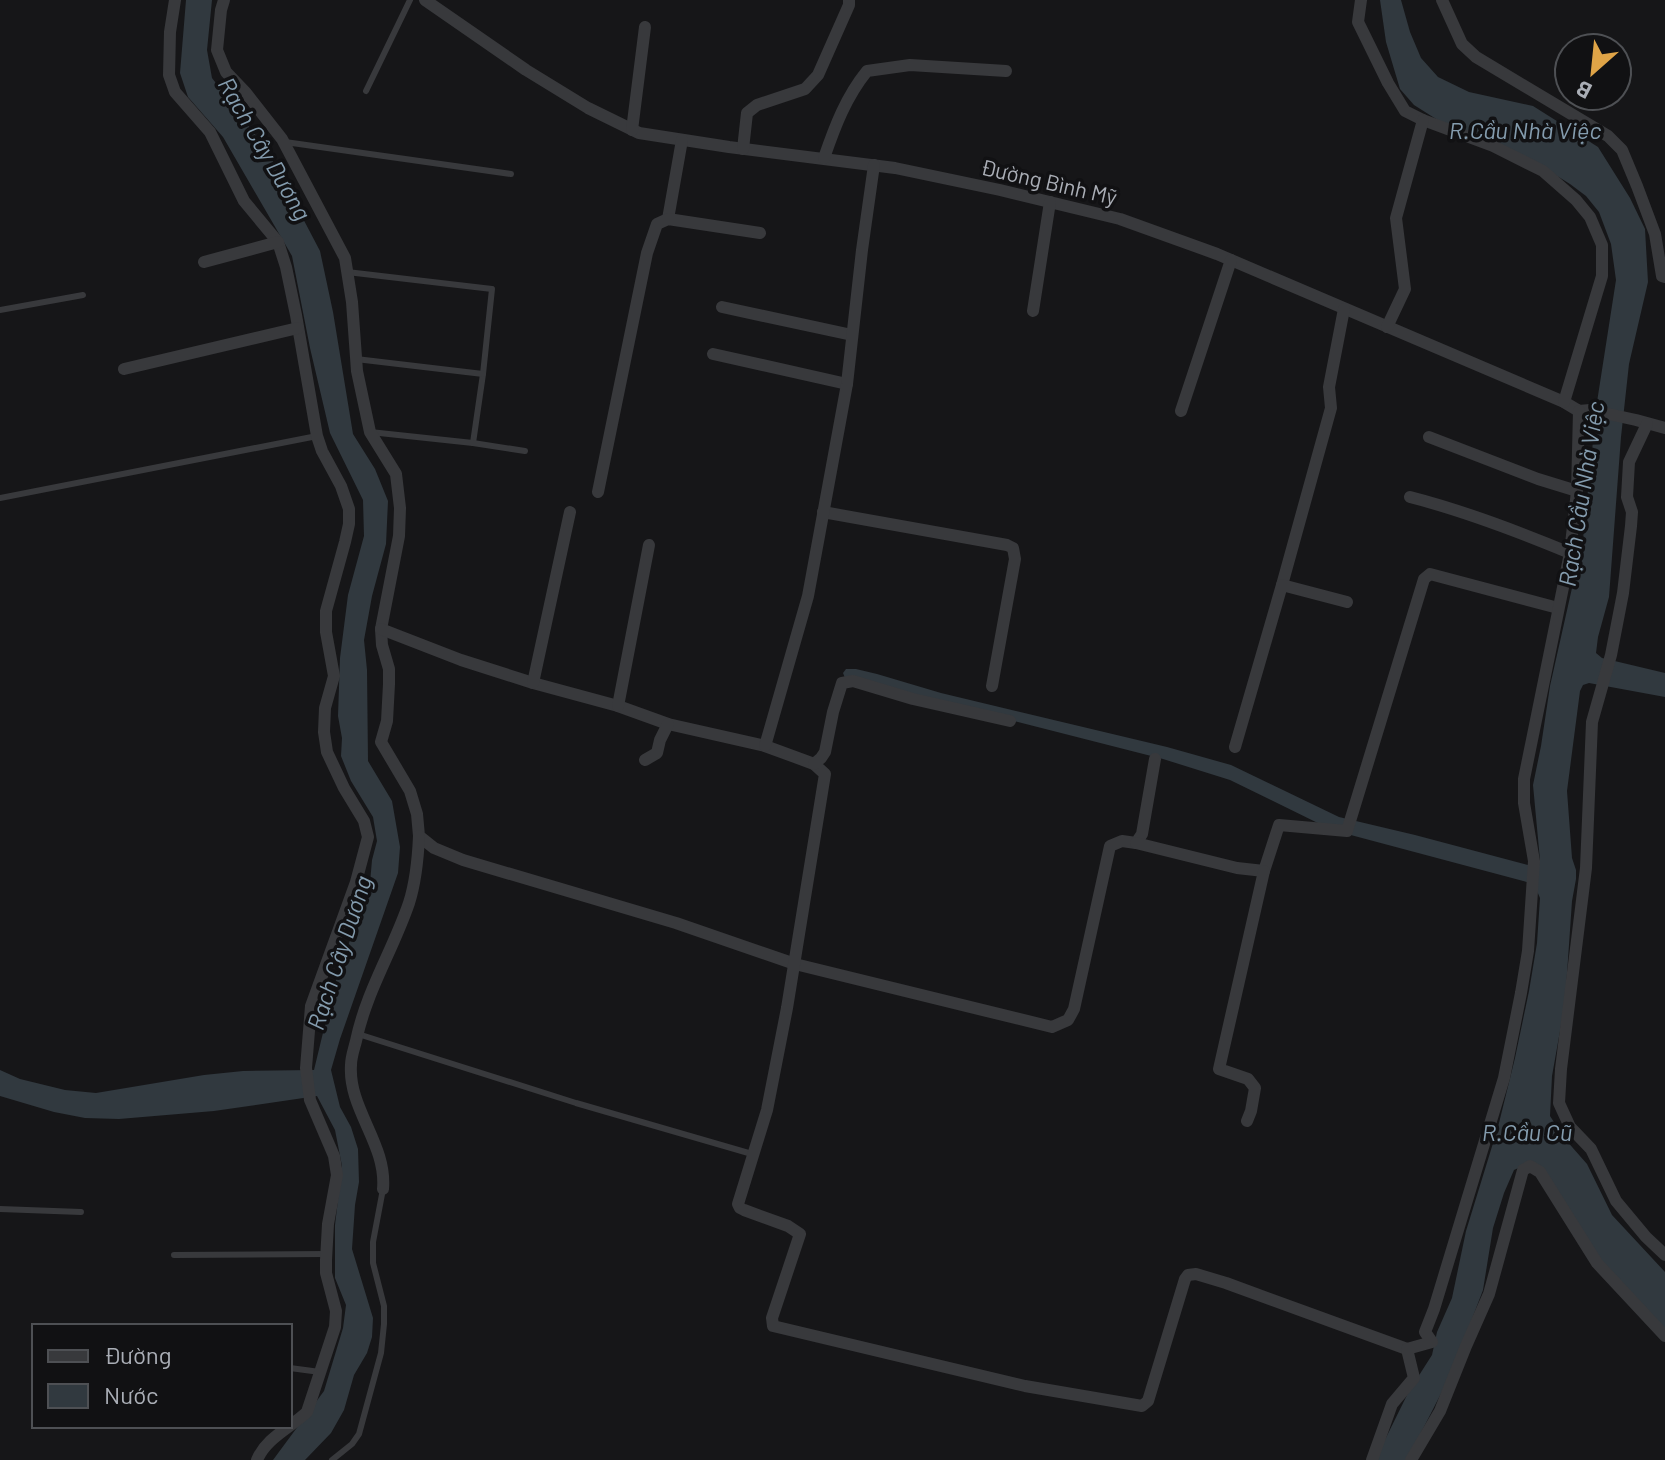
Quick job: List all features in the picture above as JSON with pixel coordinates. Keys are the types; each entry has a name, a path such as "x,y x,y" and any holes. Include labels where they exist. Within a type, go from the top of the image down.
{"street":[{"path":"175,0 168,57 169,75 175,92 210,132 244,201 278,242 286,267 317,436 349,509 345,542 326,611 326,632 334,676 325,708 324,732 327,752 364,821 368,837 356,882 311,1006 306,1068 310,1100 334,1156 337,1175 326,1254 326,1273 336,1311 335,1327 307,1412 292,1425"},
{"path":"224,0 217,50 226,72 284,142 345,258 356,359 370,432 396,474 399,536 381,629 389,669 387,721 381,742 410,791 419,836 409,904 365,1007 351,1066 354,1095 372,1134 382,1168 383,1189"},
{"name":"Đường Bình Mỹ","path":"425,0 526,70 588,108 639,133 874,165 1120,219 1231,260 1584,410 1665,428"},
{"path":"446,14 448,0"},
{"path":"743,149 747,113 757,105 805,89 818,75 849,0"},
{"path":"1361,0 1358,22 1405,111 1493,146 1543,171 1590,217 1602,245 1602,276 1564,402"},
{"path":"1442,0 1462,44 1476,57 1608,136 1622,150 1655,234 1662,276 1665,277"},
{"path":"632,130 645,27"},
{"path":"824,158 835,126 854,88 867,71 910,65 1006,71"},
{"path":"1387,327 1405,289 1396,218 1423,120"},
{"path":"668,219 682,140"},
{"path":"765,746 808,596 847,384 874,165"},
{"path":"1033,311 1050,202"},
{"path":"598,492 647,253 657,224 668,219 760,233"},
{"path":"204,262 278,242"},
{"path":"1181,411 1231,260"},
{"path":"722,307 852,335"},
{"path":"1235,747 1331,408 1329,387 1344,309"},
{"path":"124,369 298,328"},
{"path":"713,354 847,384"},
{"path":"381,629 461,660 533,683 618,706 668,724 765,746 814,764 825,774 795,964 767,1110 738,1204 740,1208 788,1226 800,1234 771,1323 776,1328 1025,1386 1142,1406 1148,1401 1188,1275 1196,1274 1226,1283 1407,1349 1432,1342 1425,1332 1504,1078 1528,951 1534,861 1524,803 1524,779 1570,553 1584,410"},
{"path":"1641,422 1629,462 1627,497 1632,512 1623,593 1611,655 1592,722 1586,868 1559,1103 1570,1127 1591,1149 1616,1201 1665,1255"},
{"path":"1429,437 1577,491"},
{"path":"1410,497 1512,529 1570,553"},
{"path":"533,683 570,512"},
{"path":"823,512 1013,548 1015,559 992,686"},
{"path":"618,706 649,545"},
{"path":"1247,1121 1255,1088 1248,1079 1219,1069 1264,871 1279,825 1347,831 1424,579 1430,574 1558,608"},
{"path":"1282,585 1347,602"},
{"path":"814,764 825,752 842,683 853,681 913,699 1010,721"},
{"path":"645,760 657,753 668,724"},
{"path":"1136,843 1142,834 1155,759"},
{"path":"419,836 434,848 463,860 676,923 795,964 1052,1027 1068,1020 1074,1009 1110,846 1122,841 1136,843 1237,868 1264,871"},
{"path":"1411,1460 1440,1411 1489,1294 1523,1170 1530,1166 1540,1172 1597,1263 1665,1336"},
{"path":"1372,1460 1392,1404 1414,1378 1407,1349"},
{"path":"257,1460 268,1443 288,1428"}],"lane":[{"path":"366,91 410,0"},
{"path":"284,142 511,174"},
{"path":"347,272 492,289 473,443"},
{"path":"0,310 83,295"},
{"path":"356,359 483,374"},
{"path":"370,432 525,451"},
{"path":"0,498 317,436"},
{"path":"358,1034 576,1103 752,1154"},
{"path":"332,1460 343,1453 359,1434 381,1353 384,1306 373,1263 373,1242 383,1189"},
{"path":"0,1209 81,1212"},
{"path":"174,1255 326,1254"},
{"path":"292,1368 320,1372"}],"water":[{"name":"Rạch Cây Dương","path":"186,0 212,0 207,50 212,78 267,150 320,251 353,434 375,469 388,501 386,544 364,640 368,761 392,801 400,847 398,873 331,1070 340,1107 358,1149 359,1182 352,1249 373,1318 372,1337 354,1375 344,1410 331,1433 305,1460 273,1460 324,1391 343,1328 346,1305 335,1278 335,1225 342,1166 335,1130 317,1096 214,1111 119,1119 85,1118 0,1096 0,1070 20,1079 65,1090 96,1093 204,1075 314,1070 335,983 370,883 377,841 373,817 351,781 341,756 338,716 340,658 348,595 364,536 363,500 330,433 292,256 223,137 188,97 180,73"},
{"name":"R.Cầu Nhà Việc","path":"1380,0 1401,0 1421,58 1438,77 1469,92 1533,106 1598,147 1630,198 1645,229 1648,282 1629,364 1609,597 1596,653 1602,658 1665,673 1665,697 1589,683 1583,685 1580,691 1567,791 1576,879 1565,1003 1552,1076 1550,1116 1587,1164 1612,1215 1665,1272 1665,1333 1601,1265 1529,1163 1514,1170 1493,1228 1483,1290 1451,1374 1407,1460 1375,1460 1409,1391 1432,1355 1437,1332 1452,1298 1466,1231 1498,1127 1529,991 1540,898 1534,884 1332,830 1230,780 1163,759 845,678 843,673 846,669 856,669 941,693 1167,747 1231,765 1339,817 1537,865 1540,860 1533,785 1550,686 1583,539 1597,402 1616,280 1611,244 1599,212 1586,196 1570,184 1549,171 1444,124 1414,105 1400,89 1386,42"}],"water label":[{"name":"Rạch Cầu Nhà Việc","path":"1582,494"},
{"name":"R.Cầu Cũ","path":"1527,1133"}]}
